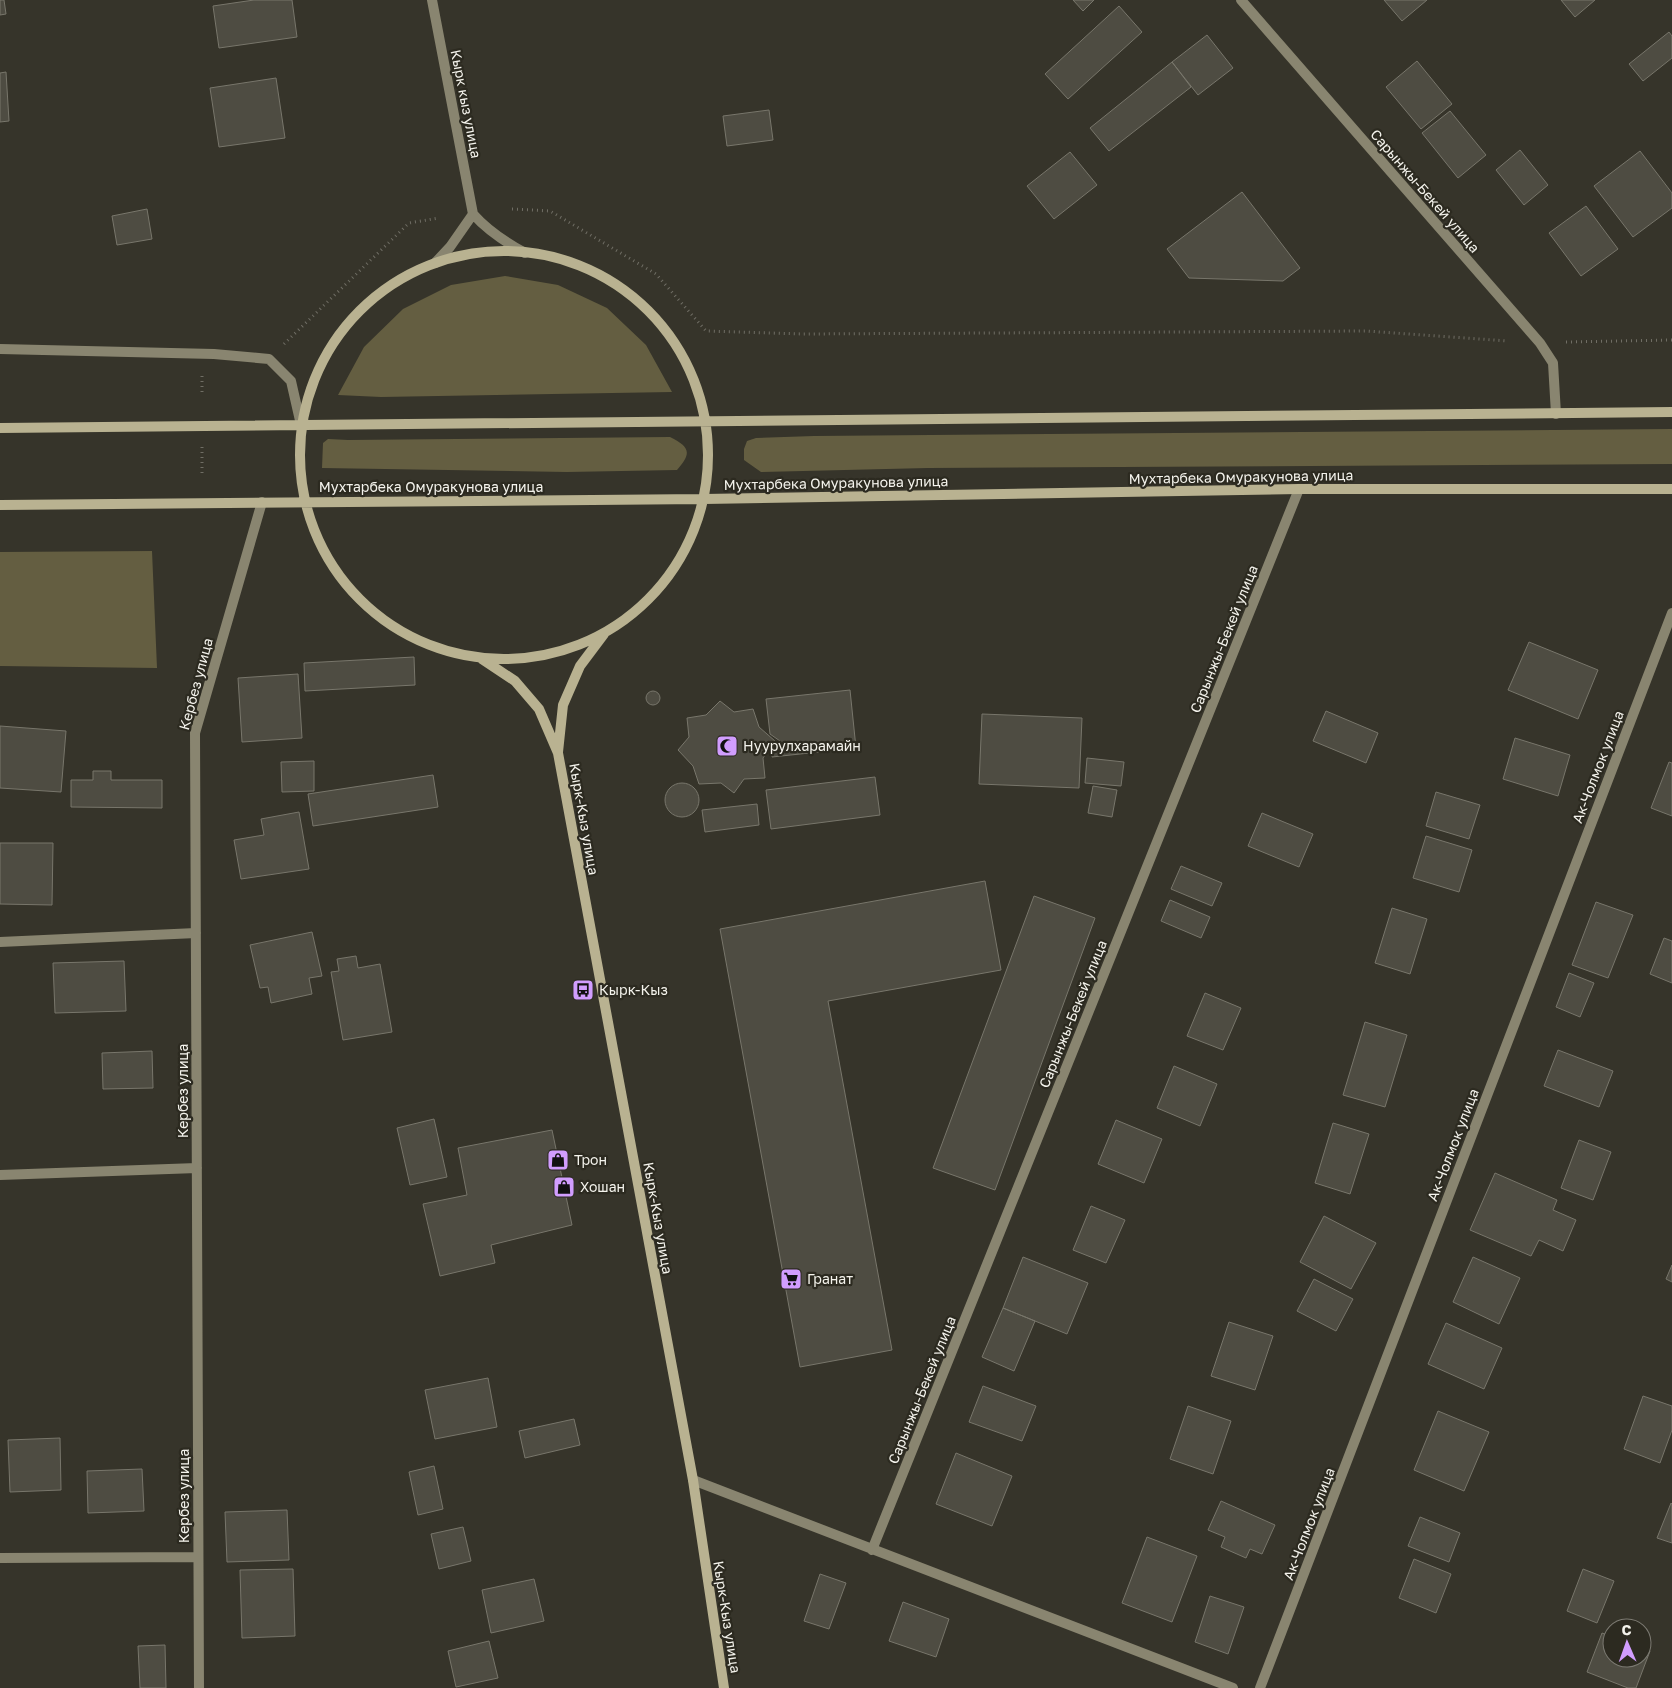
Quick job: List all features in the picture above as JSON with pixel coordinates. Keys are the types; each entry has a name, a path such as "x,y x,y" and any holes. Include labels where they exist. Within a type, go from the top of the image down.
{"main road":[{"path":"511,251 525,254 550,256 588,270 623,290 653,316 678,348 696,384 706,423 708,461 704,498 691,537 671,572 645,603 612,628 576,646 537,656 499,659 460,654 424,643 390,625 360,601 335,571 316,538 304,501 299,463 301,425 310,389 325,356 346,325 372,299 402,278 435,263 470,254 511,251"},
{"path":"0,428 706,423 1672,412"},
{"name":"Мухтарбека Омуракунова улица","path":"0,505 704,498 1299,489 1672,489"},
{"name":"Кырк-Кыз улица","path":"558,753 563,705 580,666 607,630"},
{"name":"Кырк-Кыз улица","path":"480,657 515,681 539,709 558,753 693,1480 724,1688"}],"street":[{"name":"Кырк кыз улица","path":"432,0 473,214"},
{"name":"Сарынжы-Бекей улица","path":"1241,0 1540,343 1553,363 1556,414"},
{"path":"435,263 450,247 473,214 480,223 499,239 525,254"},
{"path":"0,349 214,354 269,359 291,381 301,425"},
{"name":"Сарынжы-Бекей улица","path":"872,1550 1299,489"},
{"name":"Кербез улица","path":"199,1688 195,733 262,502"},
{"name":"Ак-Чолмок улица","path":"1260,1688 1672,613"},
{"path":"0,942 196,933"},
{"path":"0,1175 197,1168"},
{"path":"693,1480 1233,1688"},
{"path":"0,1558 198,1558"}],"path":[{"path":"512,210 550,211 656,274 706,331 803,334 1366,331 1540,343 1672,340"},
{"path":"269,359 409,222 439,218"},
{"path":"202,438 202,477"}],"shaded area":[{"path":"505,276 558,285 607,308 646,345 672,392 381,397 338,395 364,347 403,309 451,285"},
{"path":"1672,429 1672,464 928,468 761,472 744,460 744,449 747,441 756,438 814,436"},
{"path":"670,437 682,444 687,451 685,459 677,470 567,472 322,468 323,443 328,439"},
{"path":"152,551 157,668 0,666 0,552"}],"building":[{"path":"0,0 4,0 6,14 0,15"},
{"path":"254,0 292,0 297,37 219,48 213,6"},
{"path":"1073,0 1094,0 1083,11"},
{"path":"1384,0 1427,0 1402,21"},
{"path":"1561,0 1595,0 1575,17"},
{"path":"1119,6 1142,32 1068,99 1045,74"},
{"path":"1669,32 1672,36 1672,58 1643,81 1629,64"},
{"path":"1207,35 1233,68 1198,95 1172,62"},
{"path":"1417,61 1452,104 1421,129 1386,87"},
{"path":"1172,62 1191,87 1109,151 1090,128"},
{"path":"6,72 9,121 0,122 0,73"},
{"path":"276,78 285,138 219,147 210,88"},
{"path":"769,110 773,140 727,146 723,116"},
{"path":"1450,111 1486,155 1458,178 1422,133"},
{"path":"1520,150 1548,185 1524,205 1496,170"},
{"path":"1640,151 1672,193 1672,208 1633,237 1594,186"},
{"path":"1070,152 1097,185 1054,219 1027,186"},
{"path":"1242,192 1300,268 1283,281 1189,278 1167,249"},
{"path":"1586,206 1618,249 1581,276 1549,233"},
{"path":"147,209 152,239 117,245 112,216"},
{"path":"1529,642 1598,670 1578,719 1508,690"},
{"path":"414,657 415,685 305,691 304,663"},
{"path":"298,674 302,738 242,742 238,678"},
{"path":"850,690 856,748 772,757 772,752 780,741 770,734 766,699"},
{"path":"653,691 658,693 660,698 658,703 653,705 648,703 646,698 648,693"},
{"name":"Нуурулхарамайн","path":"720,701 734,712 753,709 759,727 775,741 763,758 765,778 744,779 734,793 721,783 699,784 693,766 678,750 689,737 687,718 706,715"},
{"path":"1326,711 1378,733 1366,763 1313,741"},
{"path":"982,714 1082,718 1079,788 979,784"},
{"path":"0,726 66,731 61,792 0,788"},
{"path":"1515,738 1570,755 1558,796 1503,779"},
{"path":"1087,758 1124,762 1121,786 1085,783"},
{"path":"314,761 314,791 282,792 281,762"},
{"path":"1669,762 1672,763 1672,816 1651,808"},
{"path":"93,771 111,771 111,780 162,780 162,808 71,807 71,780 93,780"},
{"path":"433,775 438,807 313,826 308,794"},
{"path":"875,777 880,815 771,829 766,790"},
{"path":"682,783 689,784 694,788 698,793 698,807 694,812 689,816 682,817 675,816 670,812 666,807 665,800 666,793 670,788 675,784"},
{"path":"1093,786 1117,790 1112,817 1088,813"},
{"path":"1436,792 1480,805 1469,839 1426,826"},
{"path":"757,804 759,825 705,832 702,810"},
{"path":"299,812 309,869 241,879 234,840 264,835 261,819"},
{"path":"1262,813 1313,834 1299,867 1248,846"},
{"path":"1426,836 1472,850 1459,892 1413,878"},
{"path":"0,843 53,843 52,905 0,904"},
{"path":"1181,866 1222,883 1212,906 1171,889"},
{"path":"985,881 1001,970 828,1001 892,1350 800,1367 720,929"},
{"path":"1034,896 1095,918 995,1190 933,1168"},
{"path":"1170,900 1210,917 1201,938 1161,921"},
{"path":"1596,902 1633,915 1608,978 1572,965"},
{"path":"1392,908 1427,919 1410,974 1375,963"},
{"path":"312,932 322,976 309,978 312,994 271,1003 268,987 260,988 250,945"},
{"path":"1664,938 1672,941 1672,983 1650,974"},
{"path":"356,956 358,968 380,964 392,1032 343,1040 331,972 339,971 337,959"},
{"path":"124,961 126,1011 55,1013 53,963"},
{"path":"1569,973 1594,983 1580,1017 1556,1007"},
{"path":"1205,993 1241,1008 1223,1050 1187,1036"},
{"path":"1365,1022 1407,1035 1385,1107 1343,1095"},
{"path":"1558,1050 1613,1071 1599,1107 1544,1086"},
{"path":"152,1051 153,1088 103,1089 102,1053"},
{"path":"1174,1066 1217,1084 1200,1126 1157,1108"},
{"path":"434,1119 447,1177 410,1185 397,1128"},
{"path":"1116,1120 1162,1139 1144,1183 1098,1164"},
{"path":"1333,1123 1369,1134 1350,1194 1315,1183"},
{"path":"552,1130 572,1225 491,1245 495,1263 440,1276 423,1204 467,1195 458,1148"},
{"path":"1579,1140 1611,1152 1593,1200 1561,1188"},
{"path":"1495,1173 1557,1200 1553,1210 1576,1220 1563,1251 1539,1240 1531,1256 1470,1230"},
{"path":"1091,1206 1125,1220 1106,1263 1073,1250"},
{"path":"1324,1216 1376,1243 1351,1289 1300,1262"},
{"path":"1023,1257 1088,1283 1067,1334 1003,1308"},
{"path":"1473,1257 1520,1278 1499,1324 1453,1302"},
{"path":"1672,1265 1672,1282 1666,1279"},
{"path":"1314,1279 1353,1299 1336,1331 1297,1311"},
{"path":"1003,1308 1035,1321 1014,1371 982,1357"},
{"path":"1229,1322 1273,1336 1255,1390 1211,1376"},
{"path":"1446,1323 1502,1348 1484,1389 1428,1364"},
{"path":"488,1378 497,1427 435,1439 425,1390"},
{"path":"983,1386 1036,1406 1022,1441 969,1422"},
{"path":"1643,1396 1672,1406 1672,1430 1660,1463 1624,1449"},
{"path":"1188,1406 1231,1421 1213,1474 1170,1459"},
{"path":"1438,1411 1489,1432 1464,1491 1414,1470"},
{"path":"574,1419 580,1445 525,1458 519,1431"},
{"path":"60,1438 61,1490 10,1492 8,1440"},
{"path":"956,1453 1012,1476 992,1526 936,1504"},
{"path":"434,1466 443,1509 418,1515 409,1472"},
{"path":"142,1469 144,1511 88,1513 87,1471"},
{"path":"1221,1501 1275,1525 1262,1554 1250,1549 1246,1558 1221,1547 1225,1537 1208,1530"},
{"path":"1672,1504 1672,1543 1657,1538"},
{"path":"287,1510 289,1560 227,1562 225,1512"},
{"path":"1420,1517 1460,1533 1449,1562 1408,1546"},
{"path":"463,1527 471,1561 439,1569 431,1534"},
{"path":"1147,1537 1197,1556 1172,1622 1122,1603"},
{"path":"1414,1559 1451,1574 1436,1613 1399,1598"},
{"path":"293,1569 295,1636 242,1638 240,1570"},
{"path":"1583,1569 1614,1581 1597,1623 1567,1611"},
{"path":"820,1574 846,1583 829,1629 804,1621"},
{"path":"534,1579 544,1621 491,1633 482,1590"},
{"path":"1210,1596 1244,1607 1228,1654 1195,1642"},
{"path":"903,1602 949,1619 936,1657 889,1641"},
{"path":"1602,1633 1602,1668 1644,1668 1636,1688 1628,1688 1587,1672"},
{"path":"489,1641 498,1678 456,1687 448,1651"},
{"path":"165,1645 166,1688 140,1688 138,1646"}],"place":[{"name":"Нуурулхарамайн","path":"727,746"},
{"name":"Кырк-Кыз","path":"583,990"},
{"name":"Трон","path":"558,1160"},
{"name":"Хошан","path":"564,1187"},
{"name":"Гранат","path":"791,1279"}]}
